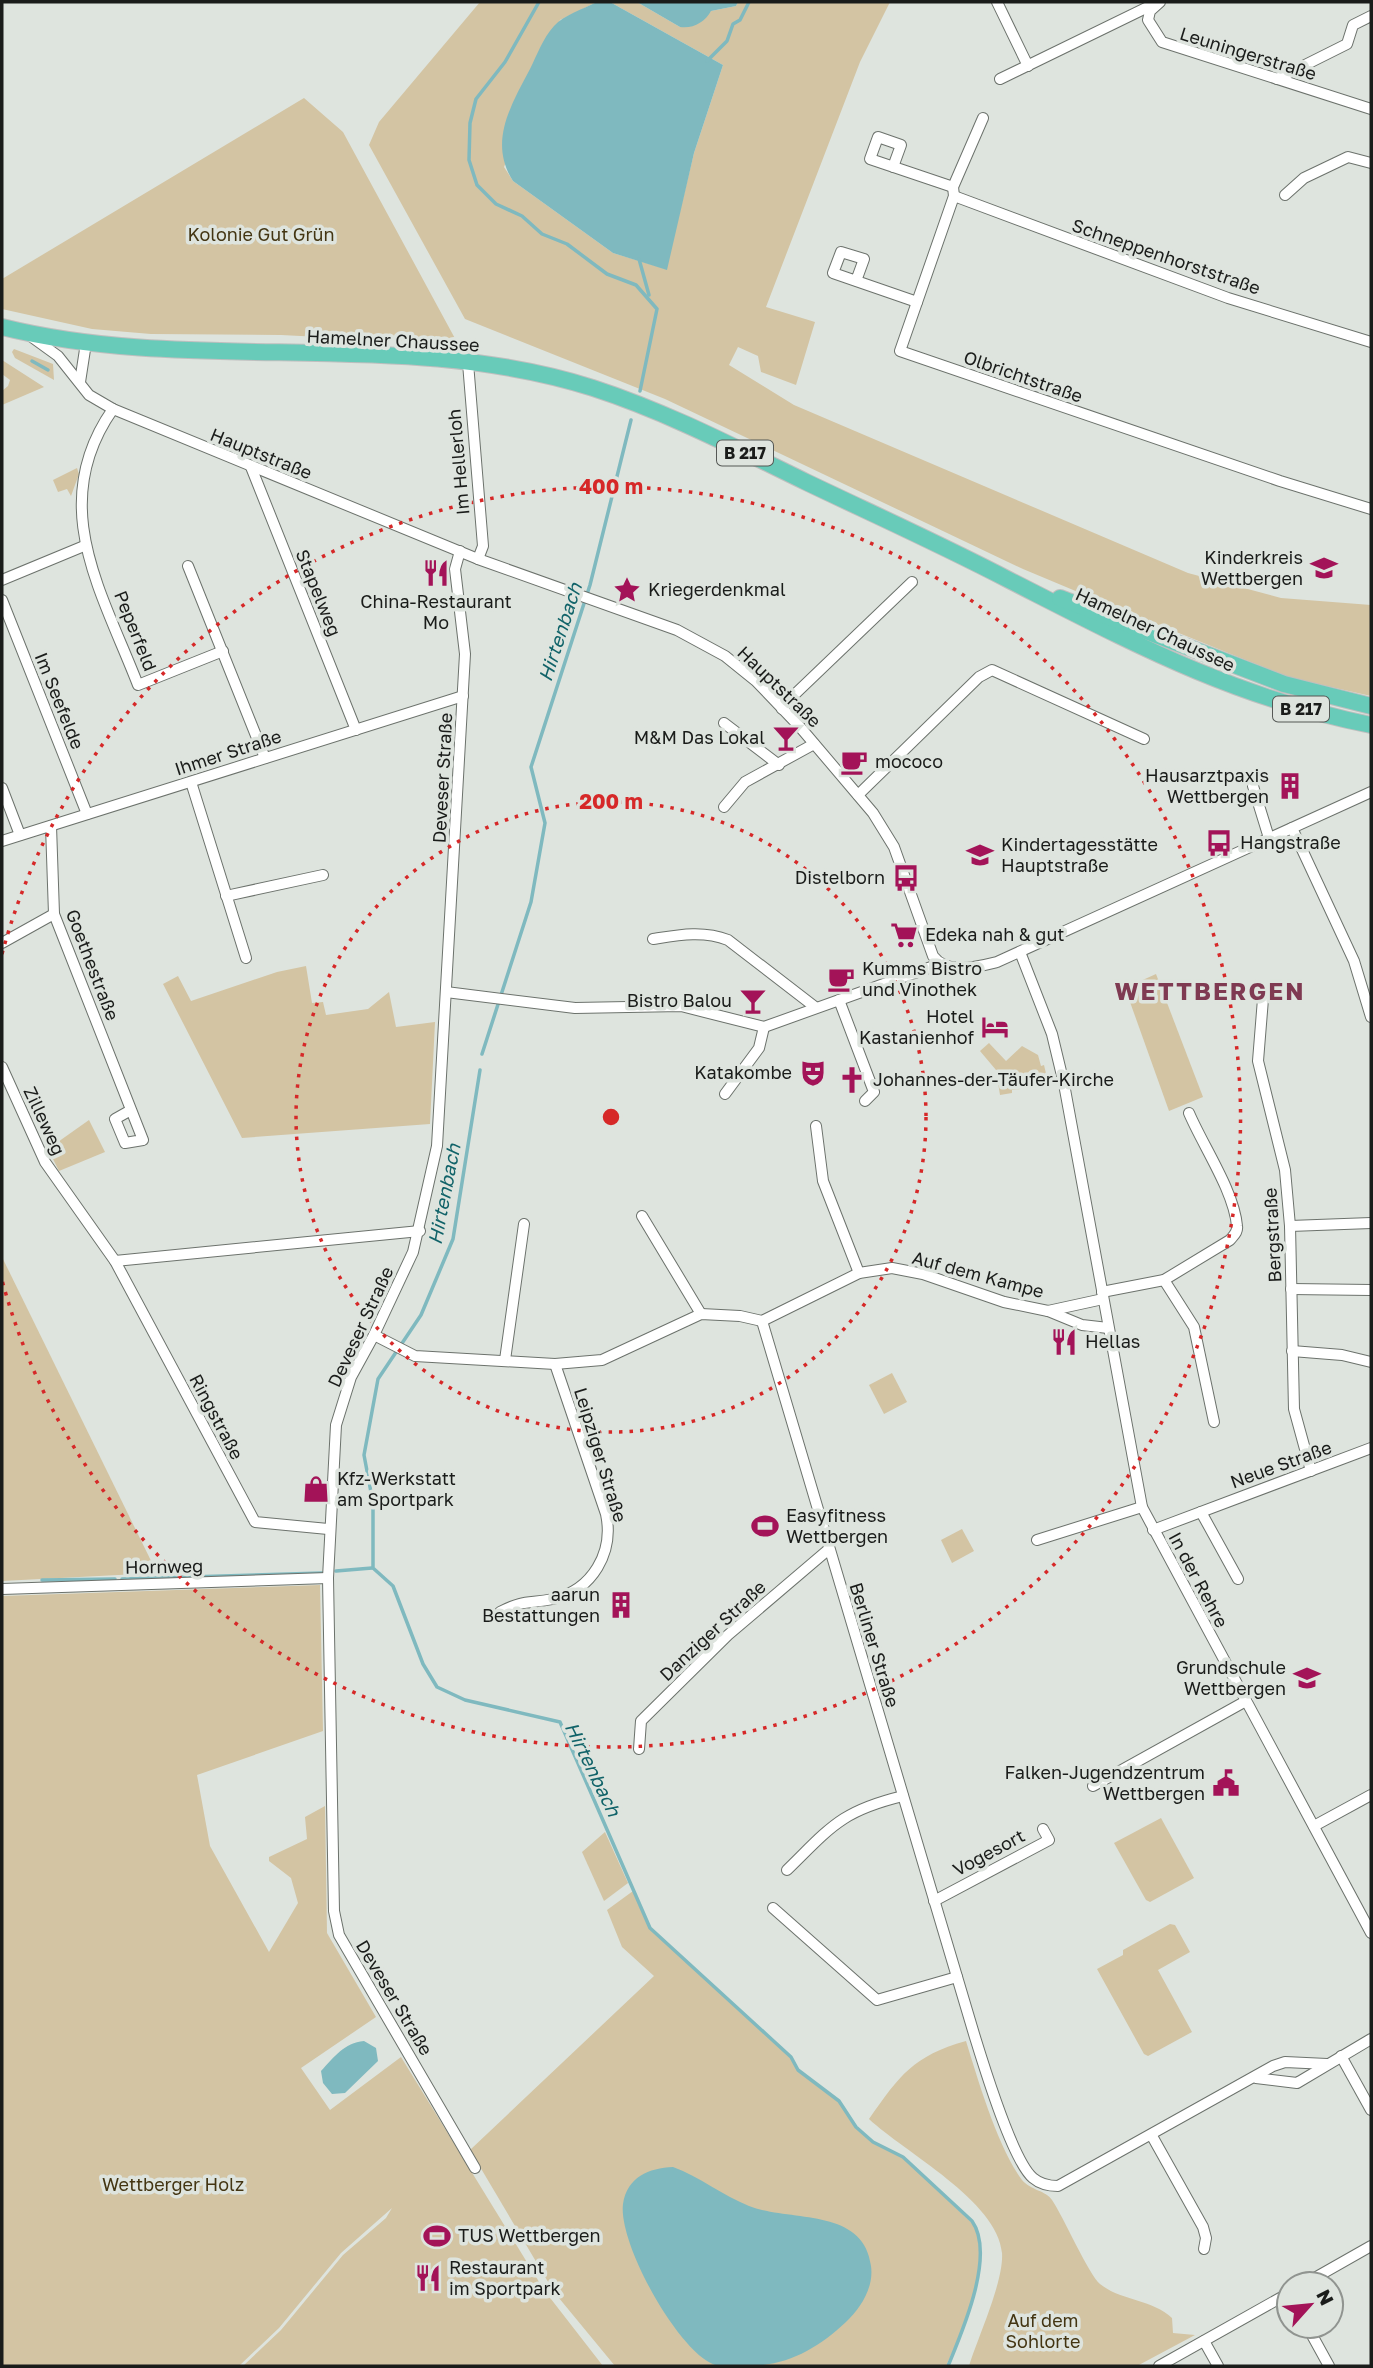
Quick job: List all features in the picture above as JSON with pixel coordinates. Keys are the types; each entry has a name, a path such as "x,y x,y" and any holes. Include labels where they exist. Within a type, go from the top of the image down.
{"main road":[{"name":"B 217","path":"2,327 26,333"},
{"name":"Hamelner Chaussee","path":"26,333 141,349 399,357 468,363 537,374 591,388 671,417 1009,579 1094,626 1233,688 1314,713 1371,725"},
{"name":"Hamelner Chaussee","path":"1009,579 1284,684 1371,706"}],"street":[{"path":"997,2 1028,66"},
{"path":"1000,79 1140,6 1159,2"},
{"name":"Leuningerstraße","path":"1159,2 1150,11 1148,20 1162,42 1371,109"},
{"path":"1277,79 1347,44 1353,25 1371,16"},
{"name":"Olbrichtstraße","path":"983,118 953,192 900,351 1295,486 1371,509"},
{"path":"1286,195 1304,178 1348,156 1371,163"},
{"name":"Schneppenhorststraße","path":"893,167 1228,298 1371,342"},
{"path":"856,281 917,302"},
{"name":"Hauptstraße","path":"26,333 58,356 89,395 113,410 478,559 677,630 725,656 782,709 858,795 894,847 937,962"},
{"path":"80,382 86,343"},
{"name":"Im Hellerloh","path":"468,363 482,546 478,559"},
{"name":"Peperfeld","path":"113,410 100,428 86,471 80,514 84,546 138,685 223,651"},
{"name":"Stapelweg","path":"250,467 356,730"},
{"path":"2,580 84,546"},
{"name":"Deveser Straße","path":"460,551 455,569 465,654 438,1133 420,1231 374,1335 351,1377 336,1425 328,1529 328,1578 334,1911 339,1935 475,2168"},
{"path":"188,566 265,758"},
{"path":"782,709 912,582"},
{"name":"Im Seefelde","path":"2,600 88,814"},
{"path":"858,795 979,677 992,670 1144,739"},
{"name":"Ihmer Straße","path":"2,841 463,696"},
{"path":"724,723 779,765"},
{"path":"724,807 745,782 814,744"},
{"path":"191,782 246,958"},
{"path":"1253,786 1269,838"},
{"path":"2,789 20,835"},
{"path":"446,992 495,1000 594,1009 659,1004 681,1006 764,1027 934,966 937,962 956,968 984,965 1020,952 1371,792"},
{"name":"Goethestraße","path":"51,826 54,914 131,1110"},
{"path":"1292,828 1354,961 1370,1010"},
{"path":"226,896 323,876"},
{"path":"2,943 54,914"},
{"path":"653,939 684,933 718,936 728,940 815,1007"},
{"name":"In der Rehre","path":"1020,952 1052,1034 1064,1084 1142,1507 1371,1933"},
{"name":"Bergstraße","path":"1263,999 1258,1061 1285,1170 1290,1226 1292,1351 1297,1427 1311,1471"},
{"path":"839,1000 874,1092 865,1101"},
{"path":"725,1094 759,1048 764,1027"},
{"name":"Zilleweg","path":"2,1067 45,1162 62,1187"},
{"path":"1102,1296 1164,1280 1230,1240 1237,1232 1237,1224 1224,1185 1189,1113"},
{"path":"816,1126 823,1181 859,1273"},
{"name":"Ringstraße","path":"62,1187 115,1261 255,1522 328,1529"},
{"path":"642,1216 701,1314"},
{"path":"1290,1226 1371,1223"},
{"path":"505,1360 524,1224"},
{"path":"115,1261 420,1231"},
{"name":"Auf dem Kampe","path":"762,1321 859,1273 892,1268 923,1275 1004,1302 1048,1311 1082,1325 1108,1328"},
{"path":"1164,1280 1194,1327 1214,1422"},
{"path":"1291,1289 1371,1290"},
{"name":"Auf dem Kampe","path":"1048,1311 1102,1296"},
{"path":"374,1335 415,1356 555,1364 602,1360 701,1314 740,1316 762,1321"},
{"name":"Berliner Straße","path":"762,1321 993,2093 1030,2176 1048,2186 1058,2186 1152,2136"},
{"path":"1292,1351 1342,1355 1371,1362"},
{"name":"Leipziger Straße","path":"500,1612 520,1602 552,1600 573,1591 591,1577 606,1549 609,1531 606,1514 555,1364"},
{"name":"Neue Straße","path":"1153,1530 1371,1448"},
{"path":"1037,1540 1142,1507"},
{"path":"1201,1512 1238,1578"},
{"name":"Danziger Straße","path":"639,1749 641,1721 729,1635 829,1549"},
{"name":"Hornweg","path":"2,1589 328,1578"},
{"path":"1093,1786 1246,1701"},
{"path":"1314,1826 1371,1795"},
{"path":"787,1870 852,1812 903,1796"},
{"name":"Vogesort","path":"934,1901 1049,1840 1043,1829"},
{"path":"773,1908 877,2000 957,1977"},
{"path":"1256,2078 1297,2083 1371,2039"},
{"path":"1341,2056 1371,2110"},
{"path":"1204,2249 1206,2238 1203,2227 1152,2136 1286,2062 1327,2064"},
{"path":"1330,2270 1370,2248"},
{"path":"1158,2366 1275,2302"},
{"path":"1315,2340 1329,2366"},
{"path":"1203,2341 1218,2366"}],"green space":[{"path":"480,2 597,2 560,20 504,167 513,181 613,253 666,269 694,153 723,65 610,2 637,2 680,27 711,11 736,6 738,2 890,2 860,62 766,307 815,322 796,385 761,372 758,356 738,347 729,365 794,405 1188,573 1281,598 1371,605 1371,696 1291,678 1109,605 1023,569 665,399 465,319 369,145 379,122"},
{"name":"Kolonie Gut Grün","path":"304,98 343,132 458,344 281,335 151,334 92,329 2,309 2,279"},
{"path":"14,349 53,364 54,380 15,358 12,352"},
{"path":"2,360 44,387 2,405 2,391 10,380 2,374"},
{"path":"77,468 79,474 71,496 67,489 58,492 53,480"},
{"path":"306,966 312,1003 323,1002 326,1015 368,1009 389,992 396,1027 435,1022 430,1124 242,1138 163,984 178,976 191,1001 277,972"},
{"path":"1156,974 1203,1097 1169,1111 1125,988"},
{"path":"989,1043 1006,1061 1022,1046 1038,1055 1041,1066 1044,1065 1049,1086 1012,1090 1012,1093 1000,1095 996,1070 980,1051"},
{"path":"89,1120 105,1152 59,1171 48,1149"},
{"path":"2,1257 157,1573 2,1581"},
{"path":"892,1373 907,1402 884,1414 869,1385"},
{"path":"962,1529 974,1551 952,1563 941,1540"},
{"name":"Wettberger Holz","path":"320,1585 323,1731 197,1775 210,1846 269,1952 298,1903 291,1878 269,1861 269,1857 307,1839 305,1817 325,1806 327,1933 376,2017 301,2068 330,2110 401,2057 544,2290 603,2366 243,2366 281,2330 343,2255 386,2218 392,2208 341,2253 279,2328 239,2366 2,2366 2,1596"},
{"path":"1161,1818 1194,1878 1150,1902 1146,1900 1114,1843"},
{"path":"605,1832 628,1883 604,1901 582,1852"},
{"path":"633,1891 649,1928 791,2057 798,2070 839,2101 856,2127 874,2142 903,2157 977,2228 980,2246 977,2282 967,2317 946,2366 615,2366 554,2292 470,2150 654,1976 622,1947 607,1910"},
{"path":"1170,1924 1175,1925 1190,1952 1158,1970 1192,2032 1148,2056 1144,2054 1097,1969 1123,1955 1123,1950"},
{"name":"Auf dem Sohlorte","path":"966,2041 990,2113 1013,2166 1025,2183 1052,2200 1095,2278 1108,2290 1164,2312 1172,2318 1173,2333 1195,2335 1137,2366 969,2366 990,2309 1002,2265 997,2234 967,2196 869,2119 909,2069 933,2053"}],"water":[{"path":"597,2 610,2 723,65 694,153 667,270 613,253 513,181 502,152 502,138 510,110 543,41 558,22"},
{"path":"637,2 738,2 736,6 711,11 698,24 680,27"},
{"path":"364,2041 376,2048 378,2061 345,2093 332,2094 323,2083 321,2071 345,2048"},
{"path":"673,2167 749,2206 823,2220 840,2225 855,2234 865,2247 871,2266 868,2289 857,2310 812,2348 775,2363 726,2367 715,2365 700,2356 668,2319 653,2294 640,2269 624,2222 625,2195 634,2181 656,2169"}],"waterway":[{"name":"Hirtenbach","path":"539,2 505,62 476,99 470,123 469,160 477,185 496,204 522,216 542,234 567,244 607,274 636,285 657,309 640,391"},
{"path":"707,61 727,41 733,24 740,20 749,2"},
{"path":"639,259 649,295"},
{"path":"32,361 48,370"},
{"name":"Hirtenbach","path":"482,1054 531,902 545,823 531,767 590,585 631,420"},
{"name":"Hirtenbach","path":"480,1070 453,1239 421,1315 378,1379 364,1455 373,1503 373,1568 393,1586 423,1664 437,1687 465,1700 560,1722 650,1928 791,2057 798,2070 839,2101 856,2127 873,2142 903,2157 972,2221 978,2236 979,2273 968,2314 948,2366"},
{"path":"336,1571 372,1568"},
{"path":"122,1579 322,1573"},
{"path":"42,1580 115,1579"}],"place":[{"name":"Kinderkreis Wettbergen","path":"1324,568"},
{"name":"China-Restaurant Mo","path":"436,573"},
{"name":"Kriegerdenkmal","path":"627,590"},
{"name":"M&M Das Lokal","path":"786,738"},
{"name":"mococo","path":"854,762"},
{"name":"Hausarztpaxis Wettbergen","path":"1290,786"},
{"name":"Hangstraße","path":"1219,843"},
{"name":"Kindertagesstätte Hauptstraße","path":"980,855"},
{"name":"Distelborn","path":"906,878"},
{"name":"Edeka nah & gut","path":"904,935"},
{"name":"Kumms Bistro und Vinothek","path":"841,979"},
{"name":"Bistro Balou","path":"753,1001"},
{"name":"Hotel Kastanienhof","path":"995,1027"},
{"name":"Katakombe","path":"813,1073"},
{"name":"Johannes-der-Täufer-Kirche","path":"852,1080"},
{"name":"Hellas","path":"1064,1342"},
{"name":"Kfz-Werkstatt am Sportpark","path":"316,1489"},
{"name":"Easyfitness Wettbergen","path":"765,1526"},
{"name":"aarun Bestattungen","path":"621,1605"},
{"name":"Grundschule Wettbergen","path":"1307,1678"},
{"name":"Falken-Jugendzentrum Wettbergen","path":"1226,1783"},
{"name":"TUS Wettbergen","path":"437,2236"},
{"name":"Restaurant im Sportpark","path":"428,2278"}],"district":[{"name":"WETTBERGEN","path":"1210,992"}]}
